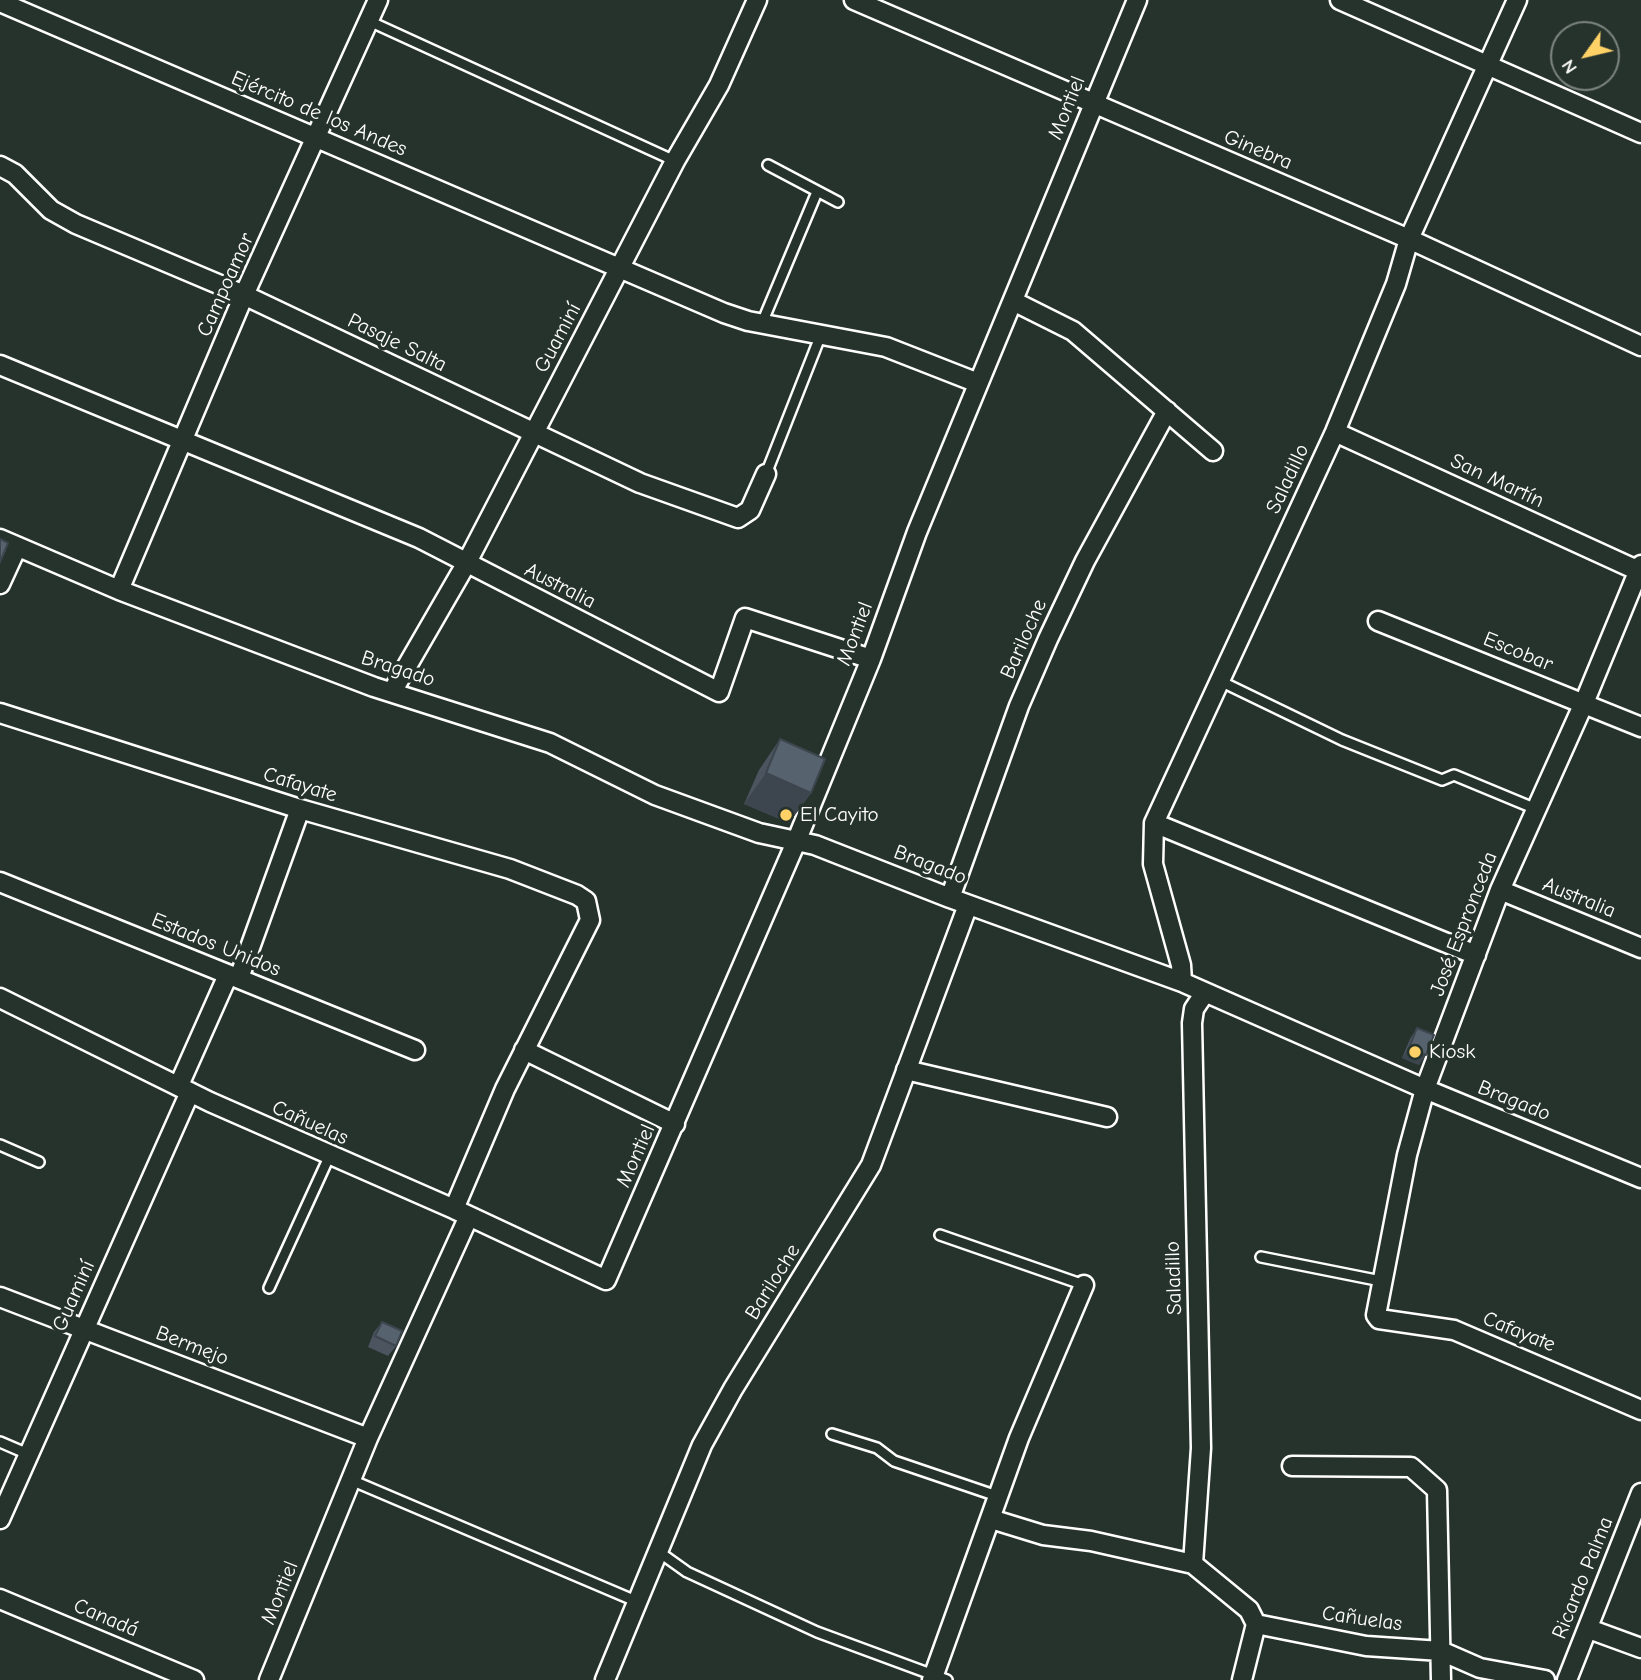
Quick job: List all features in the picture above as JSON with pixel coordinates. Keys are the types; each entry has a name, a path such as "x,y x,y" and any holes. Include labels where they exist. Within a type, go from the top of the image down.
{"street":[{"name":"Campoamor","path":"119,590 185,440 244,295 318,138 378,0"},
{"name":"Guaminí","path":"392,692 466,564 676,161 719,85 757,0"},
{"name":"Ginebra","path":"854,0 1409,239 1641,346"},
{"name":"Montiel","path":"606,1280 796,842 871,659 917,532 978,383 1015,302 1137,0"},
{"path":"1340,0 1641,133"},
{"name":"Saladillo","path":"1182,982 1181,965 1153,864 1154,823 1335,432 1396,284 1409,239 1517,0"},
{"name":"Ejército de los Andes","path":"1,1 724,313 820,337 886,347 978,383"},
{"name":"Pasaje Salta","path":"0,166 15,174 51,210 76,224 244,295 640,483 738,518 750,510 766,474"},
{"path":"1015,302 1073,331 1213,451"},
{"name":"Australia","path":"0,365 419,538 719,692 745,618 871,659"},
{"name":"Bariloche","path":"950,898 1019,706 1048,639 1085,561 1167,411"},
{"name":"San Martín","path":"1335,432 1640,569"},
{"name":"Bragado","path":"0,538 119,590 392,692 522,732 655,795 759,833 815,845 968,905 1182,982 1203,994 1425,1089 1641,1178"},
{"path":"0,584 17,547"},
{"name":"José Espronceda","path":"1376,1314 1381,1281 1425,1089 1500,890 1584,703 1640,569"},
{"name":"Escobar","path":"1378,621 1641,727"},
{"name":"Cafayate","path":"0,714 300,809 510,869 578,895 586,901"},
{"name":"Guaminí","path":"0,1519 84,1329 233,976 300,809"},
{"path":"1154,823 1476,955"},
{"name":"Estados Unidos","path":"0,882 415,1050"},
{"name":"Australia","path":"1500,890 1641,948"},
{"name":"Montiel","path":"269,1680 462,1213 524,1049 590,920 586,901"},
{"name":"Bariloche","path":"605,1680 688,1477 718,1416 872,1165 968,905"},
{"name":"Saladillo","path":"1193,1564 1201,1448 1192,1023 1194,1009 1203,994"},
{"name":"Cañuelas","path":"0,998 329,1157 462,1213 606,1280"},
{"path":"524,1049 675,1124"},
{"path":"906,1070 1107,1116"},
{"path":"938,1678 997,1496 1084,1285"},
{"name":"Bermejo","path":"0,1297 368,1438"},
{"name":"Cafayate","path":"1376,1314 1379,1319 1454,1330 1641,1410"},
{"path":"1292,1466 1411,1467 1437,1490 1441,1680"},
{"name":"Ricardo Palma","path":"1567,1680 1641,1493"},
{"path":"991,1519 1044,1535 1091,1541 1193,1564 1249,1610 1256,1624 1242,1680"},
{"name":"Canadá","path":"0,1599 194,1680"},
{"name":"Cañuelas","path":"1256,1624 1366,1646 1441,1651 1480,1668 1545,1680"},
{"path":"1589,1629 1641,1647"}],"lane":[{"path":"369,21 676,161"},
{"path":"768,165 838,202"},
{"path":"762,323 817,192"},
{"path":"766,474 820,337"},
{"path":"1220,681 1354,745 1442,780 1454,775 1536,808"},
{"path":"0,1145 39,1162"},
{"path":"270,1288 329,1157"},
{"path":"940,1235 1084,1285"},
{"path":"1261,1257 1381,1281"},
{"path":"832,1434 877,1448 894,1461 997,1496"},
{"path":"0,1442 28,1454"},
{"path":"351,1480 638,1602"},
{"path":"659,1552 687,1572 817,1632 938,1678"}],"building":[{"path":"0,539 8,543 0,562"},
{"path":"780,739 825,759 811,793 766,773"},
{"path":"1417,1028 1434,1035 1426,1055 1409,1048"},
{"path":"382,1322 402,1331 396,1346 375,1336"}],"place":[{"name":"El Cayito","path":"786,815"},
{"name":"Kiosk","path":"1415,1052"}]}
